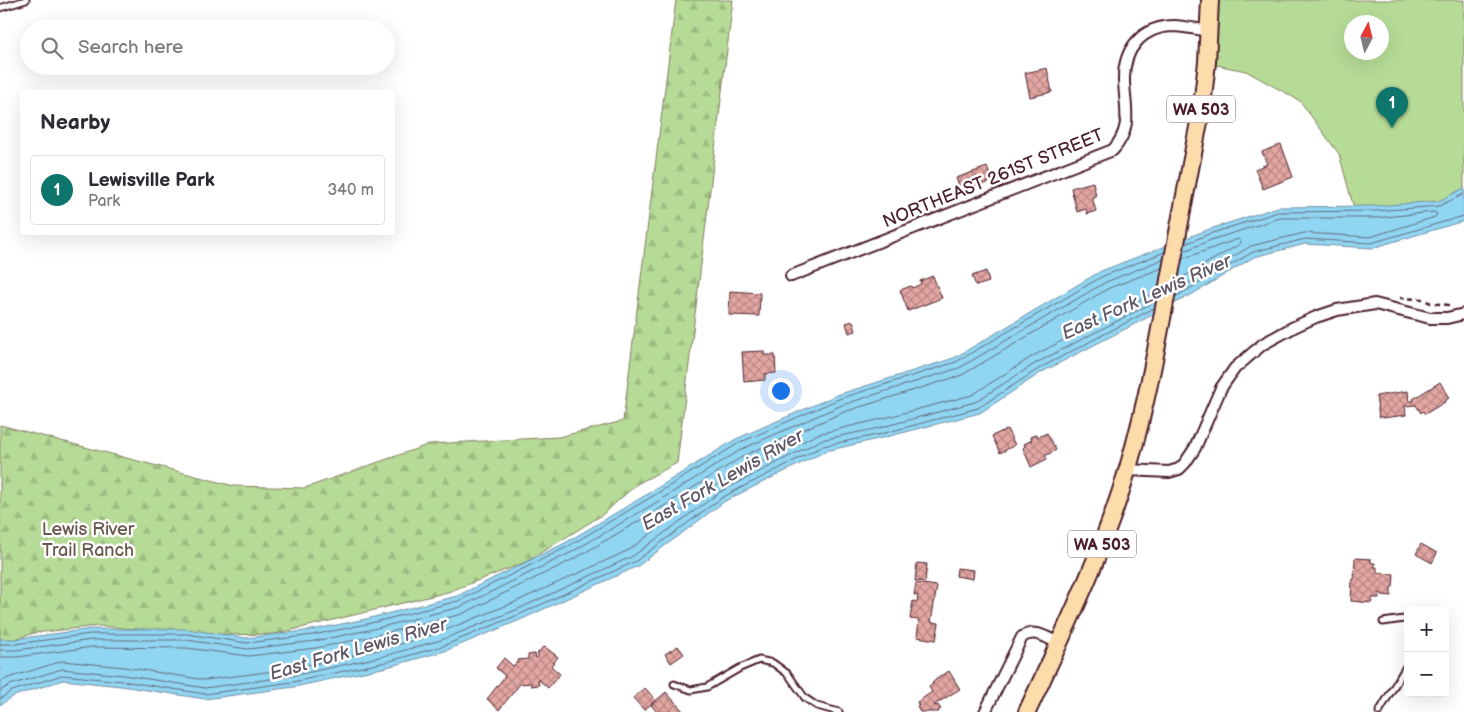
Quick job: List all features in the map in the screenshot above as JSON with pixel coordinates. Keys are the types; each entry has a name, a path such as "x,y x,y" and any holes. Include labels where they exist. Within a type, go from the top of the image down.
{"main road":[{"name":"WA 503","path":"1026,712 1080,600 1128,470 1152,368 1202,106 1210,0"}],"street":[{"name":"NORTHEAST 261ST STREET","path":"791,276 1112,150 1125,133 1124,79 1127,58 1134,42 1148,32 1162,27 1175,26 1209,31"},
{"path":"1128,470 1169,472 1179,469 1195,448 1221,388 1235,368 1263,344 1294,326 1337,310 1375,304 1430,318 1447,318 1464,314"},
{"path":"984,712 1022,637 1028,632 1037,633 1059,643"}],"lane":[{"path":"0,8 26,0"},
{"path":"1383,622 1404,619"},
{"path":"674,684 691,690 707,687 740,668 759,660 766,661 773,663 788,674 805,698 817,706 839,712"},
{"path":"1379,712 1404,670"}],"green space":[{"name":"Lewis River Trail Ranch","path":"676,0 733,0 677,463 637,484 602,515 526,562 448,592 276,634 211,635 98,626 34,633 0,644 0,425 234,486 305,488 430,444 559,437 623,421"},
{"path":"1210,0 1464,0 1464,193 1451,200 1358,211 1353,205 1339,154 1300,101 1246,71 1211,64"}],"water":[{"name":"East Fork Lewis River","path":"1464,188 1464,221 1372,248 1305,244 1254,257 1191,295 1042,372 980,413 826,451 725,501 638,566 520,620 445,651 387,667 294,687 205,699 121,686 63,680 14,696 0,705 0,639 15,639 91,629 187,629 246,638 312,630 366,619 457,596 565,543 736,439 837,395 954,358 1101,271 1207,230 1278,207 1375,206 1439,201"}],"building":[{"path":"1047,68 1052,92 1030,97 1025,73"},
{"path":"1281,144 1293,177 1263,189 1255,169 1267,164 1262,152"},
{"path":"987,167 992,181 961,192 956,178"},
{"path":"1093,182 1096,196 1092,197 1096,211 1087,214 1086,209 1077,212 1071,188"},
{"path":"986,271 989,282 976,286 972,276"},
{"path":"933,276 942,298 908,311 900,290 911,286 912,288 921,284 920,281"},
{"path":"730,291 760,293 759,316 729,315"},
{"path":"853,321 856,331 849,333 846,323"},
{"path":"764,351 764,355 775,355 776,373 765,374 765,380 744,382 742,352"},
{"path":"1440,382 1449,398 1425,414 1423,411 1421,413 1416,405 1405,406 1406,415 1379,417 1376,396 1408,391 1409,401 1414,401 1413,399"},
{"path":"1007,429 1015,445 1000,453 992,436"},
{"path":"1047,433 1056,450 1045,456 1047,459 1031,467 1023,448 1024,444 1032,440 1030,437 1037,434 1038,437"},
{"path":"1421,544 1437,553 1432,563 1416,554"},
{"path":"1355,558 1371,559 1371,563 1375,563 1374,567 1377,567 1377,573 1394,574 1391,596 1379,593 1379,598 1372,598 1372,603 1351,601"},
{"path":"917,563 927,564 925,582 915,581"},
{"path":"957,568 974,570 973,579 956,576"},
{"path":"916,583 937,586 931,622 939,623 936,640 917,637 919,620 910,619 913,601 917,602 918,595 914,595"},
{"path":"678,646 684,654 671,663 665,654"},
{"path":"543,647 558,657 551,666 560,674 548,688 538,679 539,685 531,686 531,683 520,684 499,710 487,699 505,676 496,668 504,658 513,666 518,663 518,660 528,659 528,655 535,654 536,658"},
{"path":"949,671 960,689 934,705 938,705 941,709 939,712 920,712 917,702 932,692 929,687 935,680"},
{"path":"645,688 656,700 644,710 633,698"},
{"path":"666,692 684,712 657,712 651,705"}],"place":[{"name":"Lewisville Park","path":"1392,128"}]}
